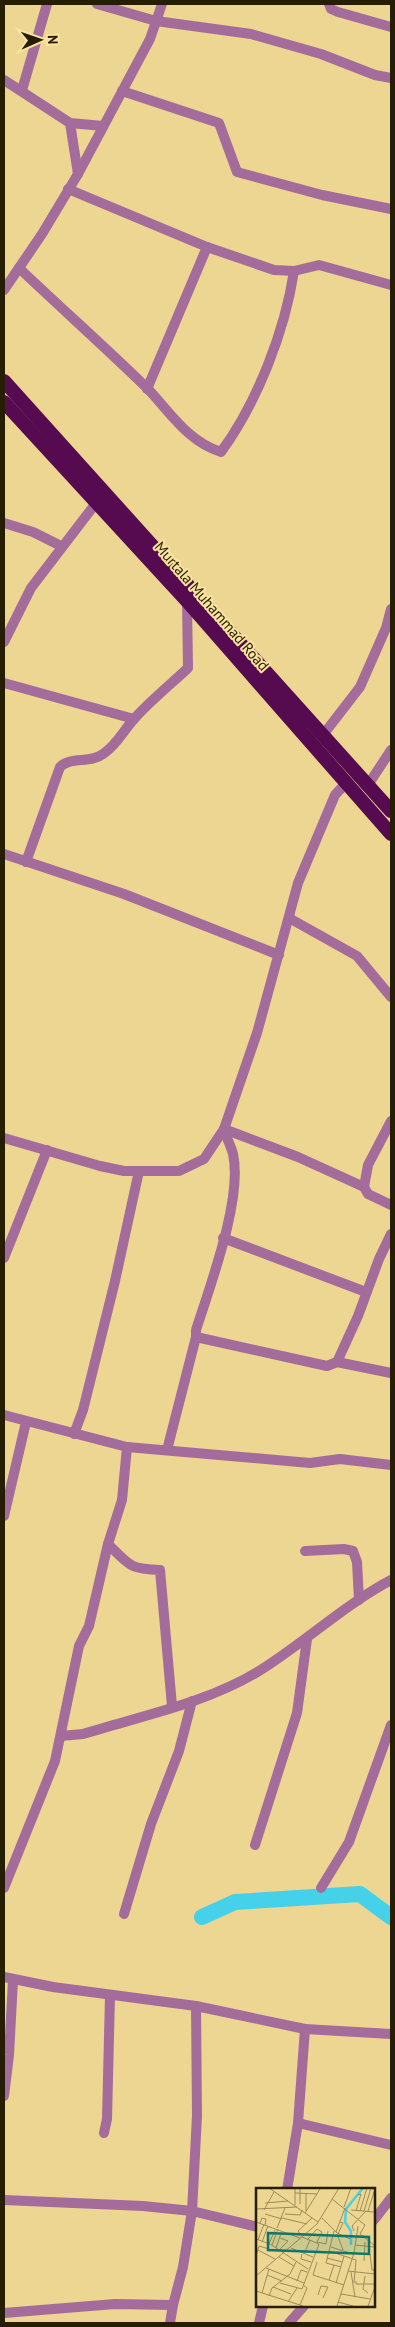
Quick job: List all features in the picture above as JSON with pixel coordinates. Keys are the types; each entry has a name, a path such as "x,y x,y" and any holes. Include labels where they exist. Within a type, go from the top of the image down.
{"highway":[{"name":"Murtala Muhammad Road","path":"4,381 130,529 187,601 391,834"},
{"name":"Murtala Muhammad Road","path":"4,402 96,503 130,529 323,735 391,811"}],"street":[{"path":"22,90 46,4"},
{"path":"97,4 156,21 251,34 321,54 375,75 391,78"},
{"path":"4,290 78,174 150,39 162,4"},
{"path":"329,4 331,9 338,12 391,27"},
{"path":"4,80 70,123 103,126"},
{"path":"122,91 219,123 237,172 322,195 391,209"},
{"path":"70,123 78,174"},
{"path":"68,189 207,247 274,270 294,271 319,265 391,285"},
{"path":"147,389 207,247"},
{"path":"18,268 147,389 190,435 206,447 221,452 235,433 266,367 290,301 294,271"},
{"path":"4,642 31,588 61,546 96,503"},
{"path":"4,523 33,532 61,546"},
{"path":"26,862 60,767 65,762 93,760 103,754 115,744 134,719 188,668 187,601"},
{"path":"323,735 360,687 386,628 391,609"},
{"path":"4,683 134,719"},
{"path":"368,785 391,750"},
{"path":"4,1138 100,1166 138,1171 179,1171 204,1159 224,1129 257,1033 298,882 335,795 346,783"},
{"path":"4,854 124,894 278,954"},
{"path":"289,918 357,956 391,997"},
{"path":"364,1187 368,1165 391,1121"},
{"path":"224,1129 291,1154 364,1187 368,1194 391,1205"},
{"path":"167,1450 196,1337 196,1330 223,1238 233,1193 233,1155 224,1129"},
{"path":"4,1258 47,1150"},
{"path":"74,1434 83,1410 115,1281 138,1171"},
{"path":"337,1362 391,1234"},
{"path":"223,1238 366,1292"},
{"path":"196,1337 327,1366 337,1362 391,1374"},
{"path":"4,1415 127,1448 310,1463 340,1459 391,1465"},
{"path":"4,1516 26,1422"},
{"path":"4,1888 55,1762 79,1646 89,1626 108,1544 122,1500 127,1448"},
{"path":"108,1544 128,1564 136,1569 160,1570 172,1706"},
{"path":"305,1551 344,1549 353,1551 356,1562 359,1600"},
{"path":"61,1736 83,1734 223,1690 250,1676 307,1639 359,1600 391,1580"},
{"path":"254,1845 297,1713 307,1639"},
{"path":"124,1914 151,1824 179,1751 192,1700"},
{"path":"321,1888 349,1842 391,1725"},
{"path":"4,2096 10,2055 8,1979 110,1996 196,2006 305,2029 391,2034"},
{"path":"104,2133 107,2119 110,1996"},
{"path":"170,2323 172,2304 183,2268 192,2211 197,2116 196,2006"},
{"path":"287,2188 298,2123 305,2029"},
{"path":"298,2123 391,2145"},
{"path":"375,2219 391,2198"},
{"path":"4,2200 143,2206 192,2211 256,2227"},
{"path":"4,2313 115,2304 172,2304"},
{"path":"259,2323 263,2307"},
{"path":"289,2323 303,2307"}],"waterway":[{"path":"202,1917 235,1902 360,1894 391,1917"}]}
